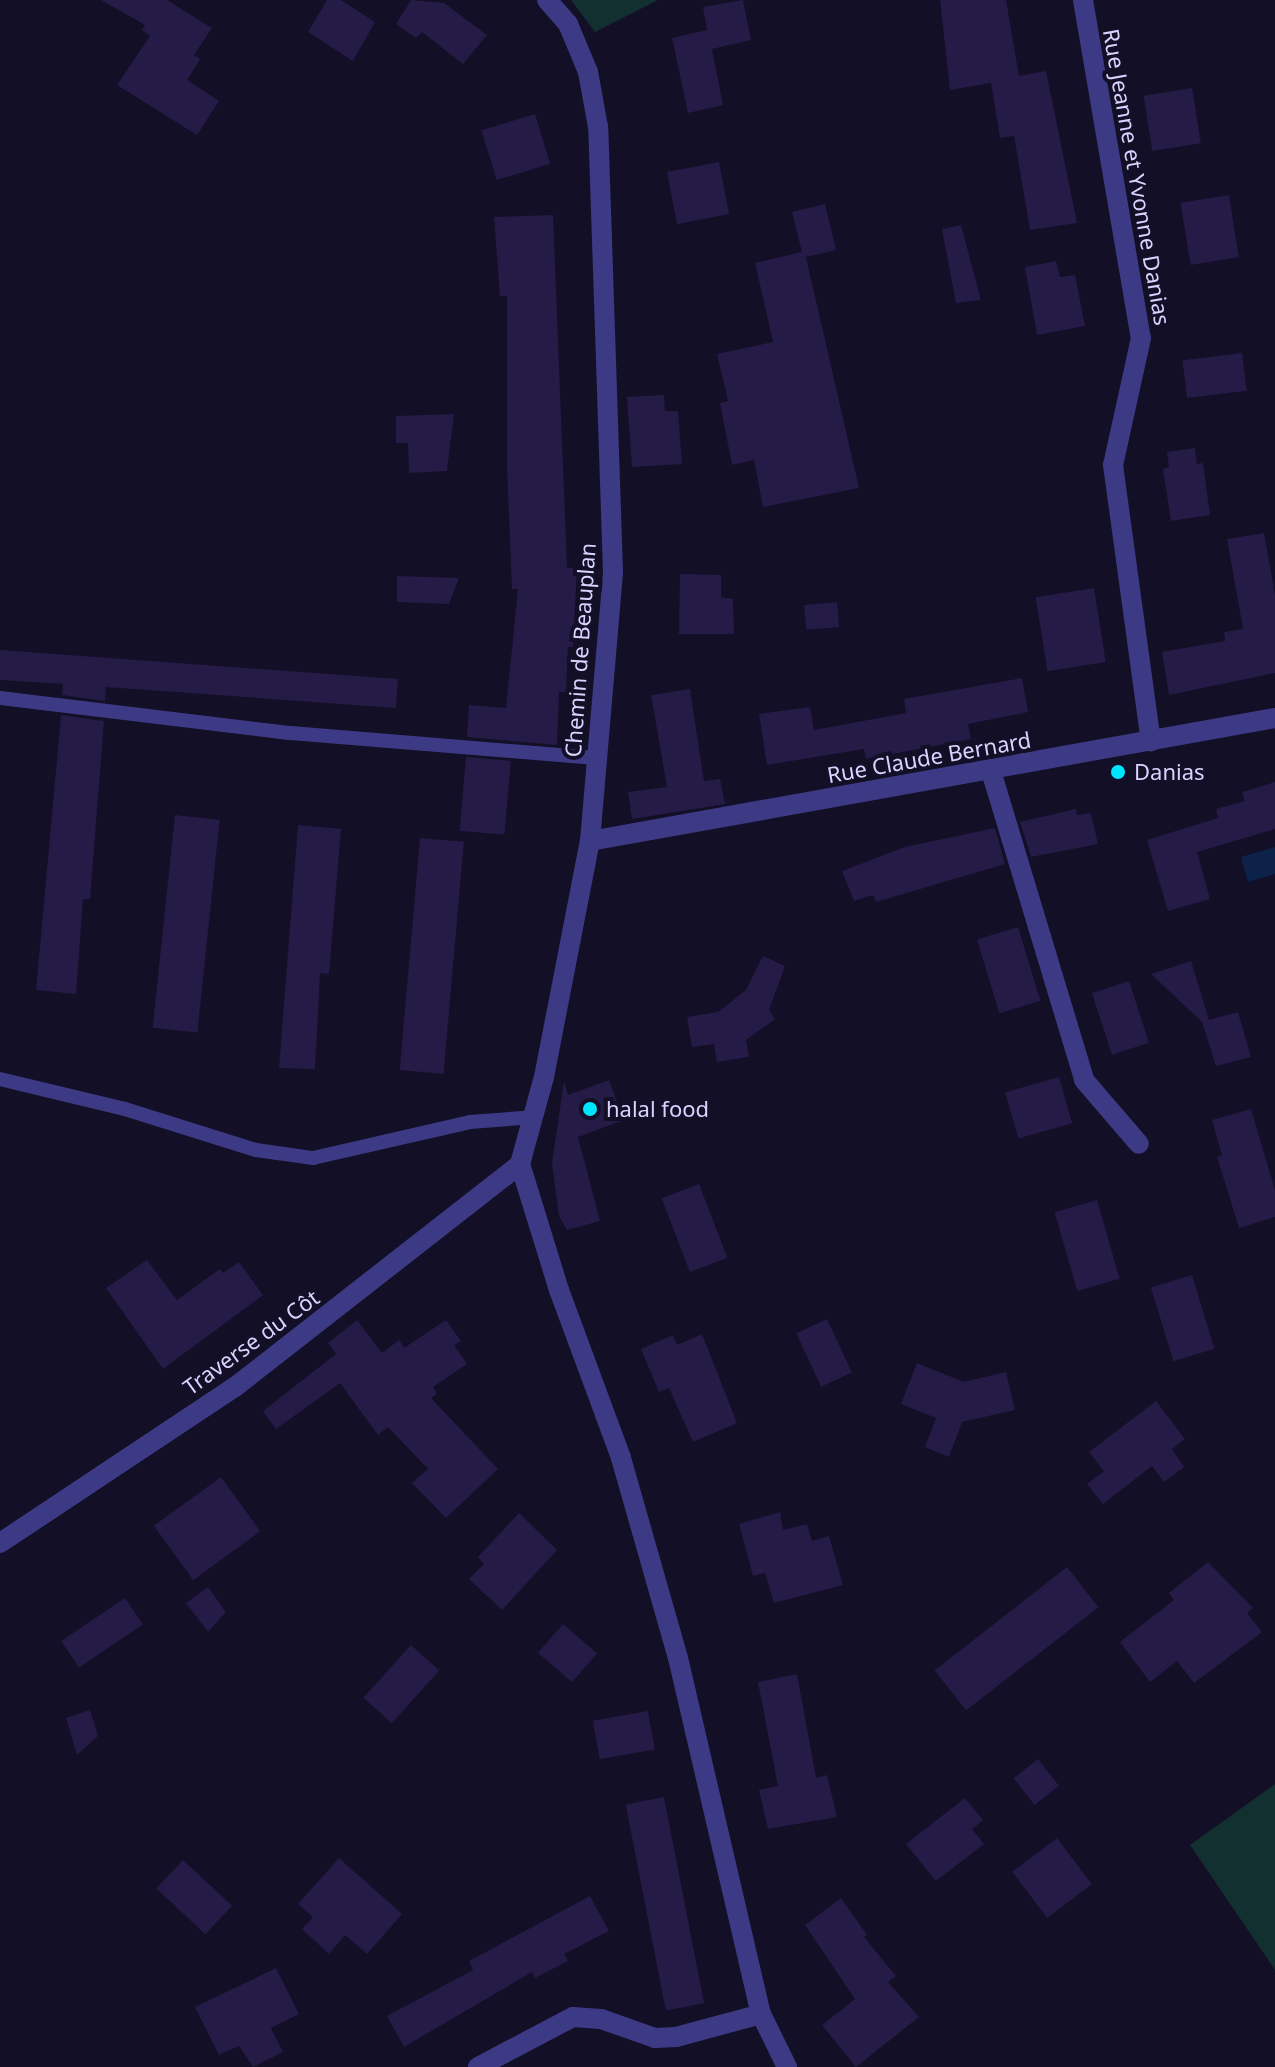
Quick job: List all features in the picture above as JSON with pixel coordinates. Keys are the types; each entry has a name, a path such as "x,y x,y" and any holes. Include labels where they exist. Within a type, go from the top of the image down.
{"street":[{"name":"Chemin de Beauplan","path":"520,1164 535,1117 590,841 613,572 598,127 588,72 568,24 547,0"},
{"name":"Rue Jeanne et Yvonne Danias","path":"1083,0 1141,338 1113,465 1151,741"},
{"name":"Rue Claude Bernard","path":"590,841 1275,718"},
{"path":"991,771 1084,1080 1139,1144"},
{"path":"520,1164 559,1290 621,1458 675,1645 761,2014 787,2067"},
{"name":"Traverse du Côt","path":"0,1543 235,1387 520,1164"},
{"path":"478,2067 573,2017 601,2019 655,2038 676,2037 761,2014"}],"lane":[{"path":"0,698 174,715 291,733 596,758"},
{"path":"0,1079 125,1109 256,1150 313,1158 470,1122 535,1117"}],"green space":[{"path":"571,0 658,0 595,32"},
{"path":"1275,1784 1275,1970 1190,1845"}],"water":[{"path":"1275,847 1275,874 1248,882 1241,857"}],"building":[{"path":"101,0 167,0 212,28 194,55 200,59 187,80 219,101 197,135 117,85 150,36 142,30 145,25"},
{"path":"327,0 341,0 375,22 353,61 308,32"},
{"path":"411,0 444,3 487,35 463,64 422,32 416,38 396,24"},
{"path":"743,0 751,40 712,49 723,105 688,113 672,38 707,30 703,7"},
{"path":"940,0 1006,0 1019,76 1046,71 1077,223 1030,230 1014,136 1000,138 991,83 950,90"},
{"path":"1192,88 1201,143 1152,151 1144,96"},
{"path":"535,114 550,164 497,180 481,130"},
{"path":"719,162 729,214 677,224 667,172"},
{"path":"1229,195 1239,257 1190,265 1181,203"},
{"path":"825,204 836,250 806,257 859,488 763,507 754,460 732,465 720,403 728,401 717,354 773,342 755,263 802,252 792,212"},
{"path":"553,215 567,568 577,568 573,647 568,647 566,692 559,692 557,745 467,737 469,705 506,708 518,589 512,589 507,466 507,296 500,296 494,217"},
{"path":"961,225 981,300 956,303 942,229"},
{"path":"1056,261 1060,277 1075,275 1085,326 1037,335 1025,267"},
{"path":"1242,353 1247,391 1187,398 1182,360"},
{"path":"664,395 665,411 678,411 682,464 632,467 627,397"},
{"path":"454,414 447,471 409,473 408,443 396,443 396,416"},
{"path":"1195,448 1197,464 1203,463 1210,515 1171,521 1163,469 1169,467 1167,452"},
{"path":"1264,533 1275,595 1275,673 1169,695 1162,652 1225,641 1224,632 1243,629 1227,539"},
{"path":"680,574 721,575 721,597 733,599 734,634 679,634"},
{"path":"397,576 459,578 449,604 397,602"},
{"path":"1094,588 1106,662 1047,671 1036,597"},
{"path":"837,602 839,627 806,630 804,605"},
{"path":"0,650 398,679 396,708 106,687 105,701 62,695 63,684 0,680"},
{"path":"1022,678 1028,712 968,724 971,739 866,759 864,749 767,765 759,714 810,707 814,730 906,713 904,699"},
{"path":"690,689 704,781 720,779 725,804 632,819 628,792 667,787 651,695"},
{"path":"61,715 104,721 90,899 83,899 76,994 36,990"},
{"path":"466,757 511,761 504,835 460,831"},
{"path":"1275,782 1275,829 1197,852 1210,899 1168,911 1147,840 1218,818 1216,809 1245,801 1242,792"},
{"path":"1076,809 1077,815 1091,813 1098,844 1031,857 1020,822"},
{"path":"175,815 220,820 197,1033 153,1028"},
{"path":"298,825 341,829 329,974 320,973 315,1069 279,1068"},
{"path":"995,828 1005,864 876,902 873,895 854,901 842,871 905,847"},
{"path":"420,838 464,842 444,1074 400,1070"},
{"path":"1018,927 1041,1001 999,1013 977,940"},
{"path":"763,956 785,966 769,1010 775,1019 746,1040 749,1057 717,1062 714,1044 692,1047 687,1017 718,1012 746,990"},
{"path":"1191,961 1209,1020 1238,1012 1251,1057 1216,1066 1202,1022 1151,974"},
{"path":"1129,981 1149,1043 1112,1055 1092,993"},
{"path":"1059,1077 1072,1123 1018,1139 1005,1092"},
{"path":"609,1080 624,1120 578,1137 600,1221 567,1230 559,1216 552,1163 564,1081 568,1095"},
{"path":"1251,1109 1275,1190 1275,1217 1239,1228 1217,1157 1222,1155 1212,1120"},
{"path":"699,1184 727,1258 690,1272 662,1198"},
{"path":"1097,1200 1120,1279 1077,1291 1055,1212"},
{"path":"147,1260 177,1300 220,1269 223,1273 239,1262 263,1295 163,1369 106,1288"},
{"path":"1192,1275 1215,1349 1173,1361 1151,1288"},
{"path":"827,1319 852,1372 821,1387 796,1333"},
{"path":"357,1320 382,1353 399,1340 404,1348 446,1320 461,1341 454,1345 467,1364 433,1387 437,1394 431,1398 498,1469 446,1518 412,1483 428,1469 388,1427 378,1435 340,1383 276,1429 263,1411 336,1354 328,1343"},
{"path":"702,1334 737,1423 693,1442 669,1388 659,1392 641,1349 673,1335 677,1345"},
{"path":"917,1363 964,1382 1006,1372 1015,1410 962,1422 949,1457 925,1447 936,1418 901,1404"},
{"path":"1156,1401 1185,1439 1172,1449 1184,1467 1164,1482 1152,1466 1103,1504 1087,1484 1104,1471 1089,1452"},
{"path":"221,1477 260,1531 193,1580 154,1526"},
{"path":"780,1512 783,1530 807,1524 812,1541 829,1536 843,1585 774,1603 765,1573 753,1576 739,1524"},
{"path":"519,1513 557,1550 502,1610 469,1579 484,1564 478,1557"},
{"path":"1208,1562 1253,1608 1247,1613 1262,1632 1194,1683 1177,1661 1150,1682 1120,1642 1174,1600 1169,1593"},
{"path":"1067,1567 1098,1607 966,1711 935,1670"},
{"path":"208,1587 226,1612 208,1632 186,1603"},
{"path":"125,1598 143,1625 79,1668 61,1641"},
{"path":"563,1624 597,1654 572,1682 538,1653"},
{"path":"411,1645 439,1670 392,1723 363,1698"},
{"path":"797,1674 816,1778 827,1775 837,1817 768,1829 759,1790 778,1786 758,1682"},
{"path":"90,1710 98,1736 77,1755 66,1718"},
{"path":"648,1711 655,1749 600,1759 593,1721"},
{"path":"1038,1759 1059,1786 1035,1805 1014,1778"},
{"path":"664,1797 704,2003 666,2011 626,1804"},
{"path":"965,1798 983,1820 972,1829 984,1844 936,1881 906,1844"},
{"path":"1057,1838 1092,1884 1047,1918 1012,1872"},
{"path":"339,1858 402,1914 367,1954 345,1935 329,1954 302,1929 313,1917 298,1904"},
{"path":"183,1860 232,1906 205,1934 156,1889"},
{"path":"590,1896 609,1931 564,1954 568,1961 535,1978 532,1972 404,2047 387,2016 473,1970 469,1961"},
{"path":"841,1898 867,1935 864,1937 896,1976 888,1982 919,2017 856,2067 822,2025 855,1999 805,1925"},
{"path":"276,1968 299,2014 271,2028 283,2052 253,2067 239,2046 219,2055 195,2007"}],"place":[{"name":"Danias","path":"1118,772"},
{"name":"halal food","path":"590,1109"}]}
